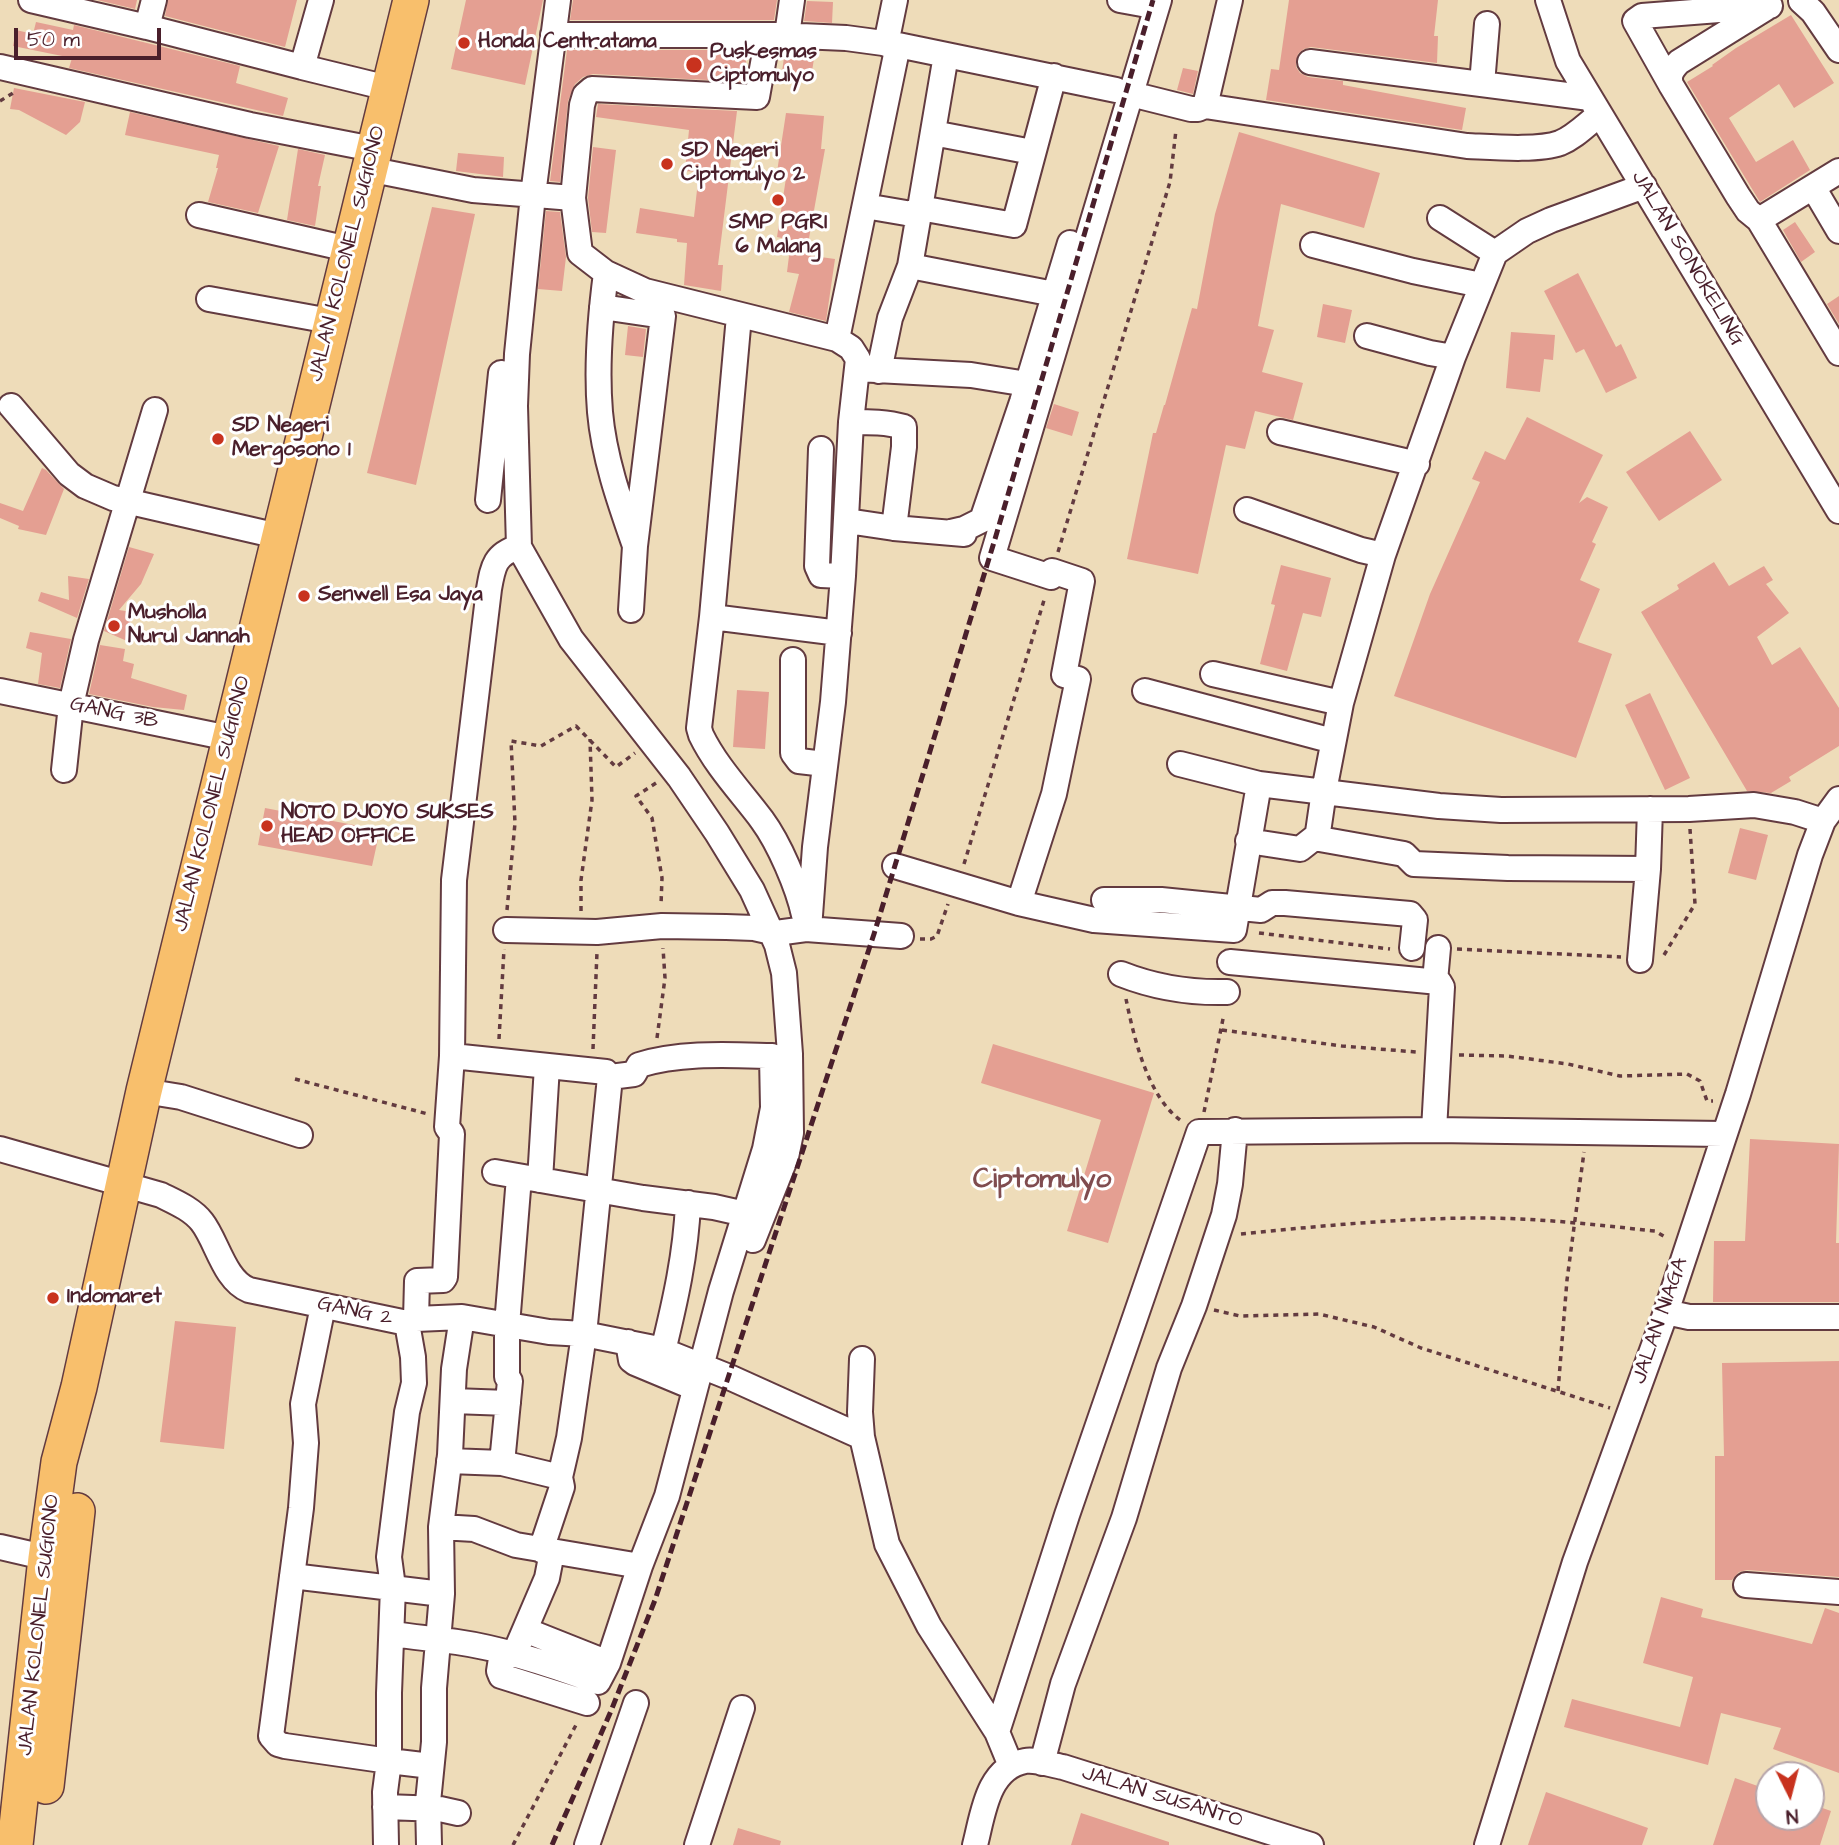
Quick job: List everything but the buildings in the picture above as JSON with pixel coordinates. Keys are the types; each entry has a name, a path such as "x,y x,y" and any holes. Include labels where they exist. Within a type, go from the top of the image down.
{"highway":[{"name":"JALAN KOLONEL SUGIONO","path":"15,1845 58,1560 80,1468 73,1407 144,1091 278,536 299,461 330,321 411,0"},
{"name":"JALAN KOLONEL SUGIONO","path":"37,1845 54,1723 58,1560"}],"street":[{"path":"31,0 62,4 388,88"},
{"path":"148,27 154,0"},
{"path":"302,67 320,0"},
{"path":"392,1634 459,1642 508,1653 559,1667 598,1682 608,1663 640,1566 667,1496 703,1375 786,1157 791,1133 790,1054 784,973 771,933 752,890 679,777 572,639 519,547 515,406 517,354 533,195 558,0"},
{"path":"792,0 777,35 757,97 592,89 585,94 573,198 580,253 606,272 645,291 837,339 846,343 868,370 971,375 1027,384"},
{"path":"837,339 865,206 892,44 895,0"},
{"path":"1205,106 1230,0"},
{"name":"JALAN SONOKELING","path":"1548,0 1568,61 1839,511"},
{"path":"1019,903 1054,794 1078,679 1064,675 1082,581 992,558 1124,92 1141,1"},
{"path":"1671,85 1672,68 1679,62 1791,1"},
{"path":"1839,50 1813,12 1791,1 1642,16 1636,19 1636,25 1738,196 1748,211 1759,220 1839,353"},
{"path":"1482,84 1488,24"},
{"path":"553,35 777,35 846,38 892,44 1054,76 1192,109 1205,106 1467,146 1503,148 1558,144 1574,136 1595,106 1482,84 1310,62"},
{"path":"808,929 839,633 851,422 868,370 910,267 946,55"},
{"path":"0,67 250,125 473,190 573,198"},
{"path":"865,206 911,214 920,208 1014,225 1054,76"},
{"path":"951,532 974,526 982,520 1054,294 1124,92"},
{"path":"933,133 1032,152"},
{"path":"1759,220 1839,171"},
{"path":"1317,839 1341,703 1383,555 1453,357 1495,253 1527,231 1551,220 1644,186"},
{"path":"1813,187 1839,231"},
{"path":"199,215 348,249"},
{"path":"1440,218 1495,253"},
{"path":"1313,245 1413,271 1481,285"},
{"path":"488,500 502,364 519,275 526,264"},
{"path":"910,267 1054,294"},
{"path":"606,272 598,348 600,414 611,472 635,546"},
{"path":"209,299 330,321"},
{"path":"602,307 663,316 635,546 631,610"},
{"path":"739,316 712,617 699,728 727,777 764,824 793,877 808,929"},
{"path":"1367,337 1453,357"},
{"path":"11,406 69,474 85,486 129,503 278,536"},
{"path":"64,770 71,705 86,640 155,410"},
{"path":"851,422 882,422 888,426 904,427 894,528"},
{"path":"1280,432 1417,464"},
{"path":"821,449 817,566 821,575 843,576"},
{"path":"1247,510 1361,550 1383,555"},
{"path":"847,521 998,540"},
{"path":"386,1845 393,1587 388,1558 405,1424 414,1383 411,1321 417,1281 445,1278 452,1134 447,1127 447,1118 452,1056 454,880 492,572 500,557 519,547"},
{"path":"712,617 839,633"},
{"path":"793,660 793,753 799,761 825,764"},
{"path":"1213,674 1341,703"},
{"name":"GANG 3B","path":"0,691 229,738"},
{"path":"1145,691 1333,741"},
{"path":"1180,764 1259,783 1439,806 1501,810 1755,806 1795,812 1823,821"},
{"path":"1235,919 1259,783"},
{"name":"JALAN NIAGA","path":"1487,1845 1575,1562 1666,1312 1738,1094 1797,894 1823,821 1839,799"},
{"path":"1640,960 1650,809"},
{"path":"1248,841 1300,849 1314,838 1404,854 1414,864 1648,869"},
{"path":"895,866 1019,903 1102,921 1235,919 1272,903 1410,914 1415,920 1412,948"},
{"path":"1104,900 1161,900 1235,919"},
{"path":"506,930 589,932 662,926 754,928 771,933 808,929 901,936"},
{"path":"1435,981 1438,948"},
{"path":"1230,962 1439,982 1442,987 1434,1130"},
{"path":"1121,974 1138,981 1174,988 1208,993 1227,992"},
{"path":"452,1056 601,1074 634,1074 639,1065 658,1061 697,1057 772,1056 773,1108 765,1149 721,1291 703,1375"},
{"path":"502,1463 510,1381 507,1377 507,1325 547,1066"},
{"path":"587,1703 501,1676 499,1671 525,1630 547,1578 547,1551 562,1487 561,1477 584,1334 600,1191 601,1074"},
{"path":"144,1091 181,1097 300,1135"},
{"path":"1042,1763 1063,1684 1124,1518 1169,1367 1194,1306 1216,1240 1230,1184 1235,1130"},
{"path":"997,1732 1059,1541 1199,1132 1434,1130 1723,1134"},
{"name":"GANG 2","path":"0,1150 161,1195 185,1207 202,1222 221,1259 243,1287 323,1306 411,1321 462,1317 628,1342 663,1351 703,1375"},
{"path":"495,1172 745,1214"},
{"path":"663,1351 677,1296 687,1231 688,1203"},
{"path":"323,1306 303,1404 306,1443 301,1508 272,1738 285,1746 431,1766"},
{"path":"1666,1312 1689,1317 1839,1317"},
{"path":"429,1845 428,1808 434,1742 433,1688 442,1594 441,1527 449,1461 454,1369 462,1317"},
{"path":"628,1342 631,1360 635,1363 703,1375 862,1437"},
{"path":"862,1359 862,1437 881,1526 895,1562 957,1672 997,1732 1011,1766 994,1780 975,1845"},
{"path":"453,1401 508,1403"},
{"path":"449,1461 502,1463 561,1477"},
{"path":"441,1527 474,1529 516,1545 640,1566"},
{"path":"0,1548 58,1560"},
{"path":"292,1576 442,1594"},
{"path":"1746,1585 1839,1592"},
{"path":"525,1630 608,1663"},
{"path":"587,1845 636,1703"},
{"path":"697,1845 742,1708"},
{"name":"JALAN SUSANTO","path":"1011,1766 1026,1761 1076,1771 1311,1845"},
{"path":"385,1807 428,1808 458,1813"}],"path":[{"path":"498,1048 501,970 514,823 511,741 541,746 576,726 616,767 650,742"},
{"path":"590,739 592,800 580,880 589,932 601,1074"},
{"path":"1438,948 1636,957 1641,965 1658,964 1695,904 1689,809"},
{"path":"1235,919 1388,949 1412,948"},
{"path":"1121,974 1135,1041 1151,1080 1174,1116 1199,1132 1222,1030 1227,992"},
{"path":"1222,1030 1342,1046 1507,1056 1556,1062 1620,1076 1687,1074 1700,1082 1707,1101 1738,1094"},
{"path":"295,1079 447,1118"},
{"path":"1558,1391 1574,1223 1586,1132"},
{"path":"1216,1240 1251,1233 1412,1220 1478,1218 1655,1231 1664,1235 1683,1255"},
{"path":"1194,1306 1240,1316 1320,1314 1374,1327 1420,1348 1629,1414"},
{"path":"513,1845 587,1703"}],"railway":[{"path":"552,1845 611,1711 655,1600 874,934 995,539 1153,0"}],"place":[{"name":"Honda Centratama","path":"464,43"},
{"name":"Puskesmas Ciptomulyo","path":"694,65"},
{"name":"SD Negeri Ciptomulyo 2","path":"667,164"},
{"name":"SMP PGRI 6 Malang","path":"778,200"},
{"name":"SD Negeri Mergosono 1","path":"218,439"},
{"name":"Senwell Esa Jaya","path":"304,596"},
{"name":"Musholla Nurul Jannah","path":"114,626"},
{"name":"NOTO DJOYO SUKSES HEAD OFFICE","path":"267,826"},
{"name":"Indomaret","path":"53,1298"}],"district":[{"name":"Ciptomulyo","path":"1042,1181"}]}
